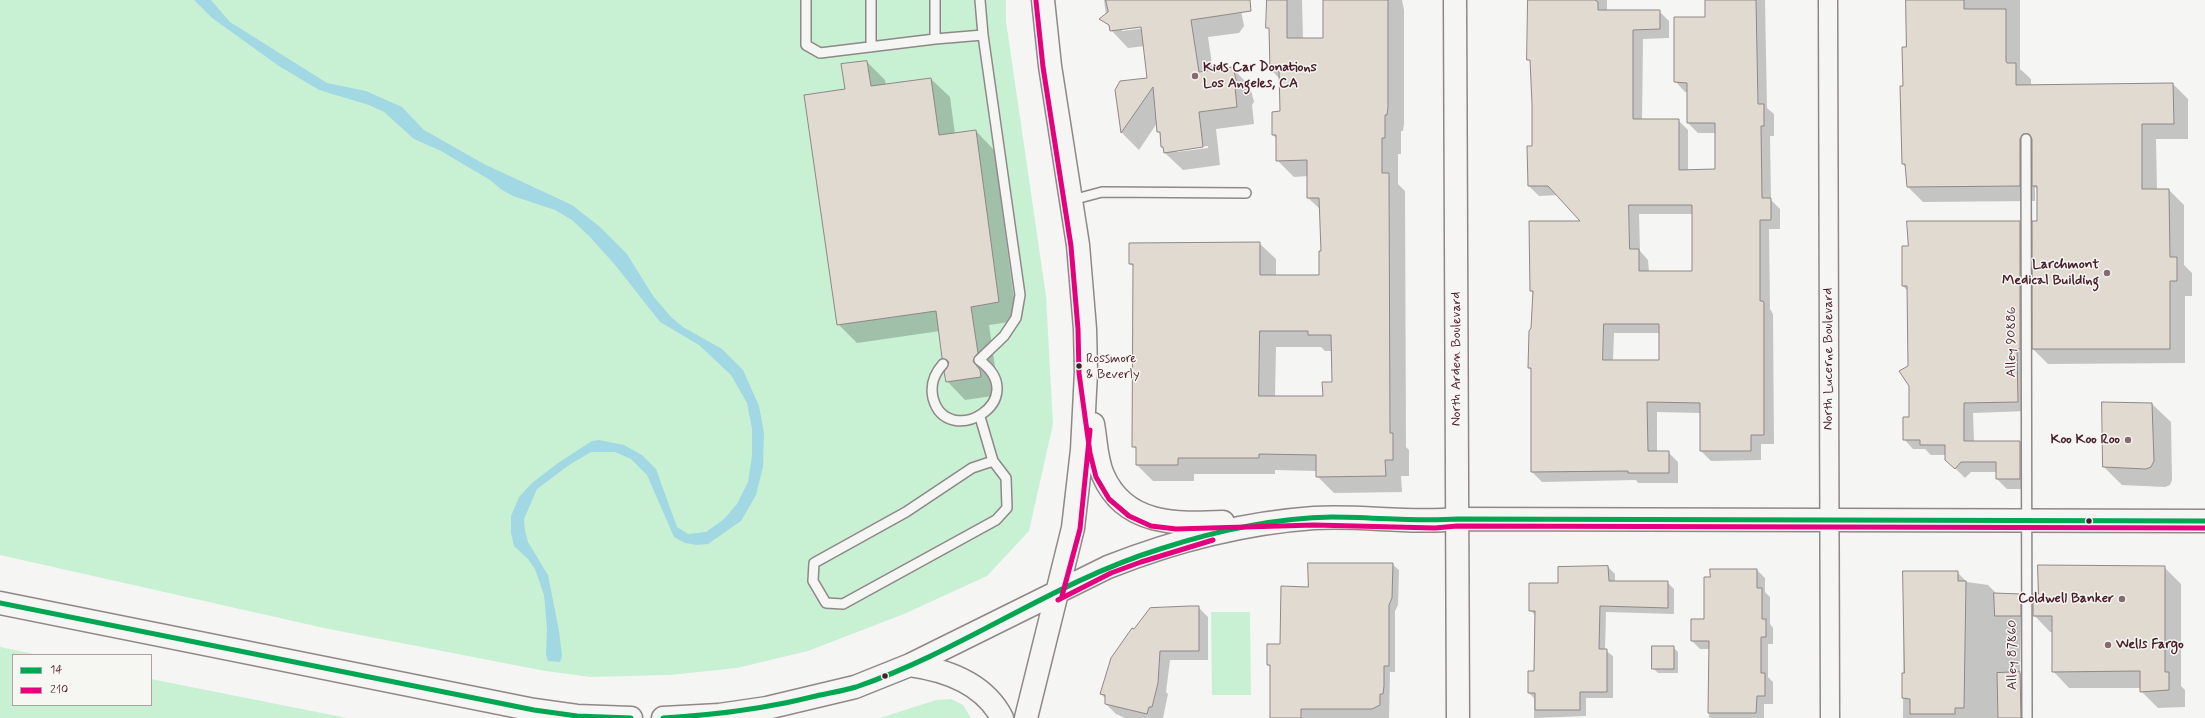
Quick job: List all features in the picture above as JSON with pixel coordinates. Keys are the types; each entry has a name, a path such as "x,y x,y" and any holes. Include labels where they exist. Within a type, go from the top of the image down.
{"main road":[{"path":"1026,718 1055,594 1073,528 1085,411 1086,372 1082,288 1072,200 1050,66 1043,0"},
{"name":"North Arden Boulevard","path":"1455,0 1458,718"},
{"path":"1086,372 1097,452 1103,475 1115,495 1132,510 1154,520 1177,522 1314,518 1435,521 1457,519 2205,521"},
{"path":"663,718 719,715 767,708 855,687 910,665 1108,567 1177,542 1219,531 1314,518"},
{"path":"0,603 534,710 577,716 631,718"},
{"path":"910,665 936,668 960,678 981,693 1002,718"}],"street":[{"name":"North Lucerne Boulevard","path":"1828,0 1830,718"}],"lane":[{"path":"806,0 806,45 820,53 983,35"},
{"path":"871,0 871,47"},
{"path":"935,0 936,39"},
{"path":"943,364 936,372 932,382 934,402 941,411 949,417 959,420 970,420 980,417 988,411 996,393 992,374 987,366 978,360 1004,336 1016,318 1020,295 983,35 980,0"},
{"name":"Alley 90886","path":"2026,139 2026,520"},
{"path":"1072,200 1102,192 1246,193"},
{"path":"980,417 993,460 1006,478 1007,508 996,520 843,604 826,603 813,581 814,563 906,512 972,468 993,460"},
{"name":"Alley 87860","path":"2026,520 2027,718"}],"green space":[{"path":"0,0 1006,0 1006,21 1046,296 1053,424 1029,531 987,576 904,614 808,651 737,668 670,675 591,677 545,671 324,628 0,555"},
{"path":"1211,612 1250,612 1251,695 1212,695"},
{"path":"0,647 34,654 12,654 12,706 152,706 152,679 347,718 0,718"},
{"path":"951,699 963,705 971,718 880,718 936,700"}],"water":[{"path":"194,0 211,0 230,22 327,83 366,91 402,107 424,130 484,164 572,205 600,227 627,254 653,296 671,317 683,327 722,349 743,370 759,406 764,433 763,467 756,495 741,521 708,544 697,545 685,543 674,537 647,475 631,459 615,452 591,452 569,465 537,489 524,519 525,531 528,542 548,575 559,631 562,656 560,662 548,661 546,655 547,629 544,595 535,569 528,559 514,546 511,533 511,516 519,497 532,483 558,463 592,441 599,440 624,445 642,455 656,469 677,527 688,534 706,532 724,519 737,504 748,482 752,456 752,429 747,403 731,375 699,345 660,322 616,266 590,237 572,220 555,210 513,196 502,190 490,180 441,151 414,139 384,112 369,105 319,90 279,66 212,18"}],"building":[{"name":"Kids Car Donations Los Angeles, CA","path":"1106,0 1250,0 1251,11 1191,20 1199,72 1233,67 1237,84 1235,87 1237,107 1199,112 1203,147 1164,153 1163,147 1161,147 1160,132 1157,132 1153,87 1121,133 1115,90 1120,81 1147,78 1141,27 1110,31 1109,25 1099,19 1108,12"},
{"path":"1267,0 1287,0 1287,38 1323,38 1323,0 1388,0 1388,107 1387,115 1385,115 1385,138 1382,138 1382,173 1389,173 1390,433 1393,433 1393,460 1385,460 1386,476 1316,477 1316,455 1259,454 1259,458 1178,458 1178,465 1136,465 1136,447 1132,447 1133,264 1129,264 1129,243 1260,242 1260,275 1319,275 1319,251 1321,251 1319,198 1307,198 1307,160 1276,161 1276,135 1272,135 1272,112 1280,111 1279,70 1270,70 1269,28 1266,28","holes":["1260,331 1308,331 1308,335 1331,335 1332,382 1322,382 1323,396 1259,396"]},
{"path":"1528,0 1595,0 1598,2 1598,10 1660,10 1660,29 1633,30 1633,119 1679,119 1679,170 1715,169 1715,123 1687,123 1687,83 1674,82 1674,17 1705,17 1705,0 1756,0 1758,104 1764,104 1764,126 1761,126 1762,198 1771,198 1771,220 1760,220 1760,301 1763,301 1764,303 1764,435 1751,435 1751,451 1700,451 1700,403 1647,402 1648,451 1669,451 1669,473 1628,473 1628,471 1531,472 1531,368 1528,368 1529,331 1531,328 1533,291 1530,291 1529,221 1580,221 1548,186 1528,186 1527,146 1532,146 1532,104 1530,60 1527,60","holes":["1629,205 1692,205 1692,271 1639,271 1639,249 1630,249","1604,324 1659,324 1659,360 1603,360"]},
{"path":"1906,0 1964,0 1964,9 2006,9 2006,61 2007,63 2016,63 2016,85 2173,83 2174,124 2142,124 2142,189 2169,189 2170,257 2177,257 2177,281 2170,281 2170,349 2032,349 2032,221 2037,221 2037,186 2032,186 2032,139 2029,134 2023,134 2020,139 2020,186 1907,187 1905,164 1902,164 1900,86 1903,86 1902,47 1906,47"},
{"path":"867,61 871,86 931,78 939,135 976,130 999,302 971,307 978,353 973,361 980,370 981,377 946,382 944,372 949,362 942,358 936,311 837,325 804,95 845,89 841,64"},
{"path":"1907,221 2020,221 2020,349 2017,349 2018,402 1964,403 1964,441 2020,441 2020,479 1996,479 1996,462 1961,462 1955,469 1945,460 1945,445 1920,445 1920,440 1903,440 1903,417 1909,417 1909,386 1899,371 1908,366 1907,286 1902,286 1902,246 1908,246"},
{"name":"Koo Koo Roo","path":"2102,402 2152,403 2154,461 2151,467 2146,469 2103,467"},
{"path":"1308,563 1393,563 1392,598 1389,605 1389,666 1384,666 1383,694 1380,694 1380,705 1372,709 1301,709 1301,718 1270,718 1270,665 1267,665 1267,644 1280,644 1281,586 1308,587"},
{"path":"2038,565 2165,566 2165,672 2169,672 2169,690 2140,692 2140,671 2052,672 2052,616 2033,616 2033,594 2038,594"},
{"path":"1608,566 1609,581 1668,581 1668,608 1600,606 1599,649 1607,649 1607,692 1580,692 1580,710 1535,710 1535,693 1528,693 1528,671 1534,671 1535,611 1529,611 1529,583 1558,583 1558,567"},
{"path":"1710,569 1757,569 1757,588 1762,588 1762,619 1766,619 1766,637 1761,637 1761,673 1765,673 1765,696 1757,696 1756,713 1708,713 1709,641 1691,641 1691,619 1704,619 1704,577 1710,577"},
{"path":"1903,571 1958,571 1958,581 1966,581 1964,708 1955,708 1955,714 1910,714 1910,699 1902,698 1902,673 1904,673"},
{"path":"1994,593 2021,594 2021,616 1995,616"},
{"path":"1199,606 1199,651 1160,651 1158,683 1152,707 1149,707 1147,714 1105,704 1105,695 1100,694 1111,658 1132,628 1134,629 1150,608"},
{"path":"1652,646 1674,646 1674,669 1652,669"},
{"path":"2020,672 2021,718 1998,718 1997,673"}],"transit line":[{"name":"210","path":"1036,1 1043,67 1071,246 1078,329 1079,373 1090,453 1096,477 1109,499 1129,516 1151,526 1176,529 1314,525 1435,528 1457,526 2205,528"},
{"name":"210","path":"1062,596 1080,529 1090,430"},
{"name":"14","path":"663,718 759,708 856,687 933,655 1082,579 1121,563 1181,542 1223,531 1288,520 1332,517 1426,520 2205,521"},
{"name":"210","path":"1058,600 1111,573 1141,562 1213,540"},
{"name":"14","path":"0,603 534,710 577,716 631,718"}],"place":[{"name":"Kids Car Donations Los Angeles, CA","path":"1195,76"},
{"name":"Larchmont Medical Building","path":"2107,273"},
{"name":"Rossmore & Beverly","path":"1079,366"},
{"name":"Koo Koo Roo","path":"2128,440"},
{"name":"Coldwell Banker","path":"2122,599"},
{"name":"Wells Fargo","path":"2108,645"}]}
